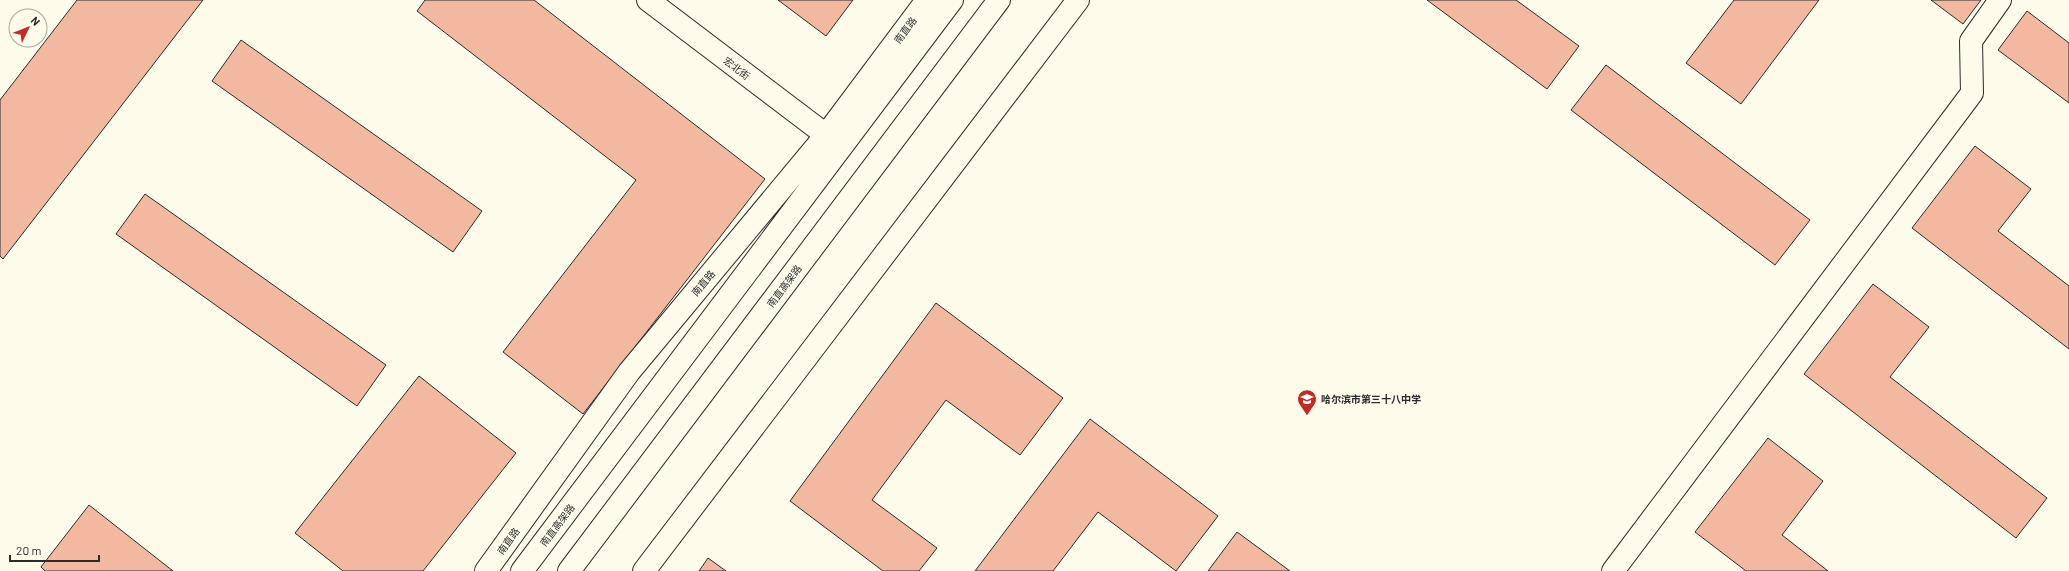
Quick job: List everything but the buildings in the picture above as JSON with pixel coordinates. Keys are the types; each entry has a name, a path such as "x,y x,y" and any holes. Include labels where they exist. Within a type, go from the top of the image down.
{"main road":[{"name":"宏北街","path":"648,0 826,135"},
{"name":"南直路","path":"486,571 629,372 826,135 927,0"},
{"name":"南直高架路","path":"522,571 952,0"},
{"name":"南直高架路","path":"569,571 999,0"},
{"path":"644,571 1078,0"},
{"path":"1613,571 1972,93 1971,41 2000,0"}],"place":[{"name":"哈尔滨市第三十八中学","path":"1307,416"}]}
